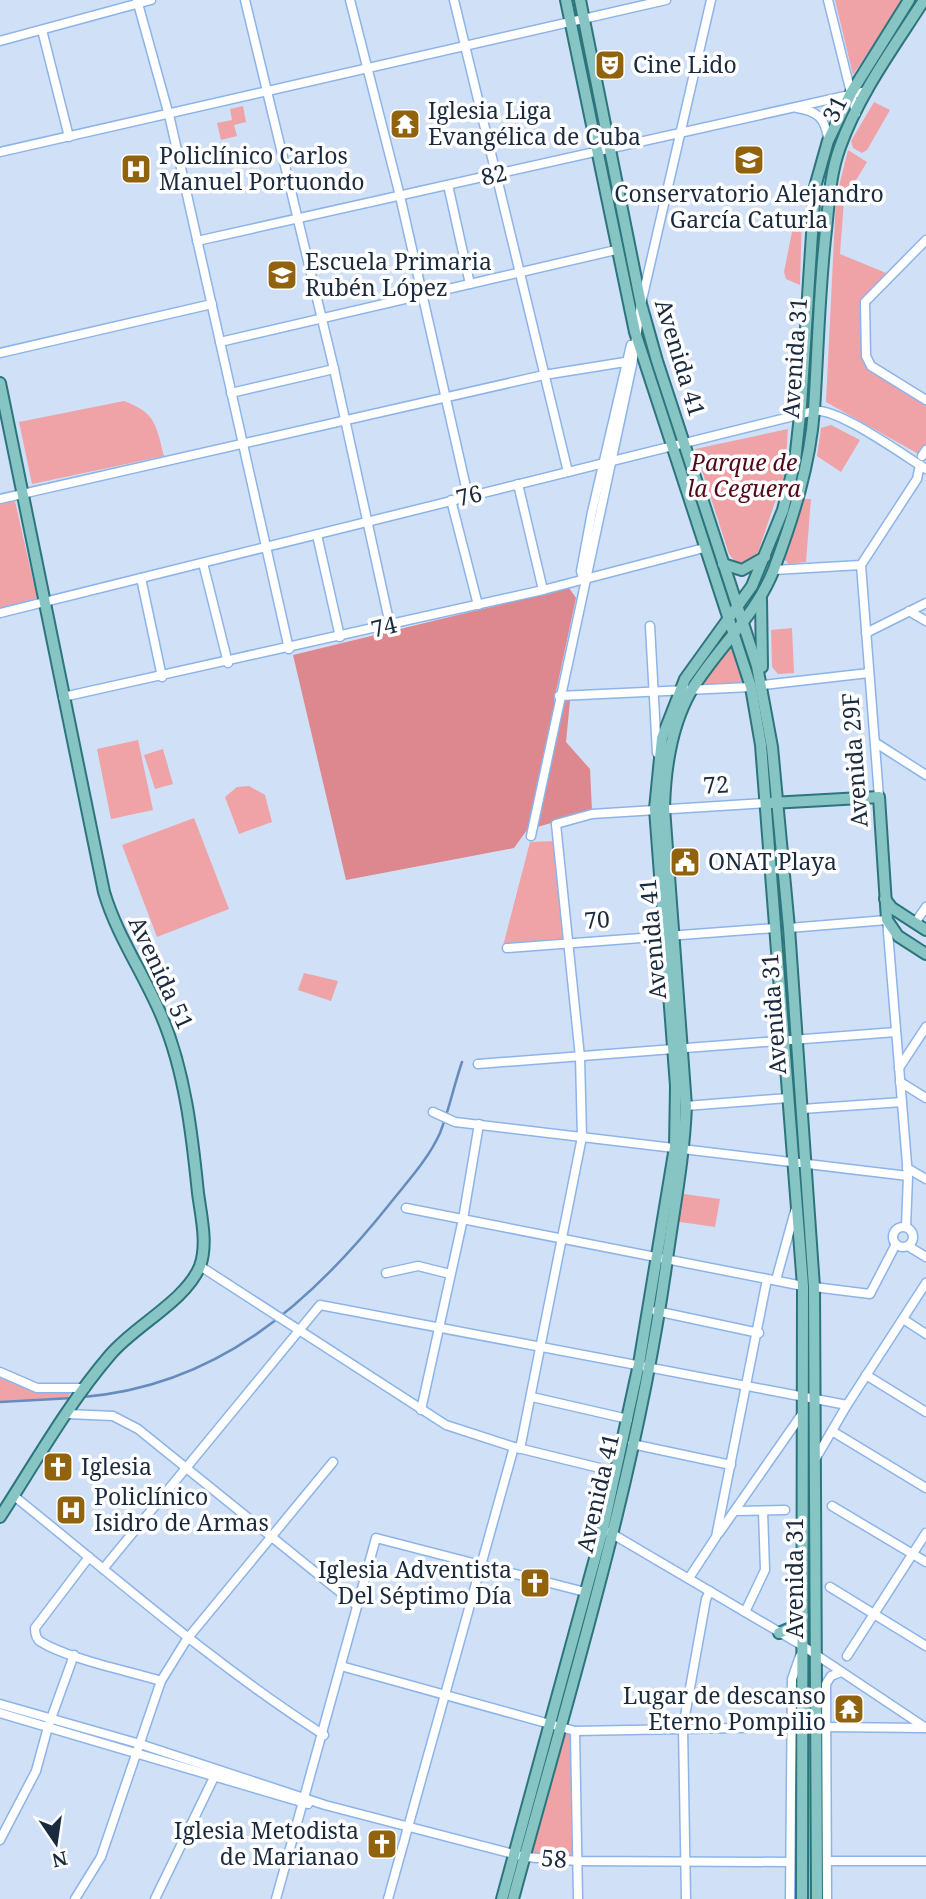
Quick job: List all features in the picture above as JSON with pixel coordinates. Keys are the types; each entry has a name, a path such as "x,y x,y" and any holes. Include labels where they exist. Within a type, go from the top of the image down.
{"main road":[{"name":"Avenida 41","path":"502,1899 519,1856 632,1444 686,1106 668,936 658,762 662,738 679,691 729,621 635,332 566,0"},
{"name":"Avenida 41","path":"580,0 641,304 683,443 743,624 692,690 671,745 659,809"},
{"name":"Avenida 31","path":"817,1899 816,1458 810,1398 806,1164 789,928 772,803 751,687 729,621 765,557 783,510 795,461 801,410 809,246 815,187 828,141 850,93 909,0"},
{"path":"867,91 924,0"},
{"name":"31","path":"840,146 867,91"},
{"name":"Avenida 31","path":"809,1286 797,1205 783,1041 775,929 772,803 763,685 743,624 774,570 803,477 814,411 824,242 831,178 840,146"},
{"name":"Avenida 51","path":"0,383 104,892 110,913 163,1019 181,1081 203,1233 200,1266"},
{"path":"723,564 742,570 765,557"},
{"path":"761,596 763,685"},
{"name":"72","path":"772,803 879,797"},
{"name":"Avenida 29F","path":"879,797 887,920"},
{"path":"885,899 901,915 926,930"},
{"path":"901,915 887,920 898,936 926,954"},
{"name":"Avenida 41","path":"678,1049 679,1148"},
{"path":"0,1517 85,1388 120,1343 182,1290 200,1266"},
{"name":"Avenida 41","path":"555,1725 585,1592 607,1532 616,1472 644,1365"},
{"name":"Avenida 31","path":"803,1899 804,1412 810,1398"},
{"path":"779,1633 793,1627 803,1616"},
{"name":"Avenida 41","path":"513,1899 519,1856"}],"street":[{"path":"0,41 150,0"},
{"path":"245,0 334,369 390,625"},
{"path":"350,0 400,196 468,496"},
{"path":"454,0 568,472"},
{"path":"0,152 583,20 646,2 666,0"},
{"path":"531,835 584,581 589,571 625,362 635,332 710,0"},
{"path":"828,0 856,113"},
{"path":"138,2 169,115 289,649"},
{"path":"42,30 69,137"},
{"name":"82","path":"197,241 867,91"},
{"path":"791,107 814,110 826,124 828,141"},
{"path":"448,185 470,284"},
{"path":"926,240 865,302 866,356 871,366 926,400"},
{"path":"220,342 616,250"},
{"path":"0,353 212,304"},
{"path":"607,463 632,365 635,332"},
{"path":"0,499 544,375 625,362"},
{"path":"231,393 334,369"},
{"path":"774,570 861,565 916,479 923,460 822,409 814,411"},
{"name":"76","path":"0,613 607,463 801,410 814,411"},
{"path":"518,484 543,590"},
{"path":"452,500 478,605"},
{"path":"317,535 340,637"},
{"name":"74","path":"63,697 228,663 584,581 704,548"},
{"path":"202,563 228,663"},
{"name":"Avenida 29F","path":"861,565 879,797"},
{"path":"141,578 162,677"},
{"path":"866,633 926,603"},
{"path":"909,611 926,621"},
{"path":"650,626 658,762"},
{"path":"763,685 869,673"},
{"path":"559,696 751,687"},
{"path":"876,743 926,775"},
{"name":"72","path":"569,943 556,824 592,814 772,803"},
{"path":"915,923 926,907"},
{"path":"789,928 887,920"},
{"name":"Avenida 29F","path":"887,920 908,1172 905,1227"},
{"name":"70","path":"507,948 775,929"},
{"path":"388,1899 481,1563 532,1397 582,1137 580,1057 569,943"},
{"path":"899,1068 926,1027"},
{"path":"478,1064 896,1032"},
{"path":"900,1082 926,1098"},
{"path":"686,1106 788,1098"},
{"path":"802,1109 902,1102"},
{"path":"433,1112 455,1122 794,1163 908,1172 926,1179"},
{"path":"421,1410 463,1219 479,1124"},
{"path":"716,1536 772,1279 797,1205"},
{"path":"406,1208 809,1286 870,1294 896,1244 894,1232 905,1227 913,1234 908,1246"},
{"path":"896,1244 908,1246 926,1257"},
{"path":"200,1266 421,1410 461,1431 517,1448 616,1472"},
{"path":"386,1273 418,1266 450,1274"},
{"path":"816,1458 846,1405 926,1283"},
{"path":"103,1569 320,1305 542,1345 846,1405"},
{"path":"655,1311 759,1333"},
{"path":"902,1319 926,1334"},
{"path":"0,1372 37,1388 85,1388"},
{"path":"866,1375 926,1412"},
{"path":"532,1397 628,1419"},
{"path":"70,1410 113,1416 138,1429 356,1605"},
{"path":"689,1578 804,1412"},
{"path":"832,1431 926,1489"},
{"path":"632,1444 731,1465"},
{"path":"75,1899 101,1857 161,1681 187,1639 332,1462"},
{"path":"14,1496 187,1639 258,1693 324,1735"},
{"path":"832,1506 926,1562"},
{"path":"735,1511 785,1510"},
{"path":"745,1612 765,1570 763,1511"},
{"path":"607,1532 803,1646 926,1728"},
{"path":"847,1656 926,1533"},
{"path":"276,1899 324,1735 356,1605 376,1538 585,1592"},
{"path":"89,1557 35,1628 40,1641 74,1655 161,1681"},
{"path":"830,1587 926,1646"},
{"path":"686,1899 683,1727 706,1599 710,1591"},
{"name":"Avenida 31","path":"790,1899 792,1679 803,1646"},
{"path":"0,1840 36,1771 51,1717 74,1655"},
{"path":"341,1667 575,1731 793,1727"},
{"path":"827,1899 826,1684 831,1676 841,1672"},
{"name":"58","path":"0,1704 51,1717 138,1749"},
{"name":"58","path":"0,1713 138,1749 305,1800 519,1856 578,1861 790,1862"},
{"path":"826,1727 926,1728"},
{"path":"575,1731 578,1899"},
{"path":"155,1899 217,1772"},
{"path":"827,1861 926,1861"}],"green space":[{"path":"835,0 903,0 853,75"},
{"path":"874,102 890,110 867,150 862,153 853,148 851,141"},
{"path":"243,106 246,122 234,125 237,136 221,140 217,123 232,120 230,109"},
{"path":"848,150 867,162 844,200 840,254 891,275 865,302 866,356 871,366 926,400 926,450 922,456 826,402 836,198"},
{"path":"802,213 800,285 786,279 784,272 795,217"},
{"path":"124,401 143,410 153,421 164,456 32,484 19,422"},
{"path":"831,425 860,440 841,472 817,456 821,428"},
{"name":"Parque de la Ceguera","path":"788,429 785,473 758,552 750,561 736,563 729,554 695,449"},
{"path":"804,499 811,499 806,562 789,564 784,559"},
{"path":"15,501 37,598 0,609 0,503"},
{"path":"792,628 794,673 778,674 772,667 771,630"},
{"path":"734,635 751,687 692,690"},
{"path":"138,740 153,810 111,819 97,749"},
{"path":"163,749 173,784 155,789 144,755"},
{"path":"249,786 265,795 272,822 239,834 225,797 237,787"},
{"path":"194,818 229,909 157,937 122,845"},
{"path":"554,841 566,940 503,946 530,842"},
{"path":"304,973 338,981 331,1001 298,990"},
{"path":"677,1193 720,1199 715,1227 673,1221"},
{"path":"0,1378 35,1391 71,1390 68,1398 0,1402"},
{"path":"808,1655 810,1657 810,1899 808,1899"},
{"path":"559,1727 575,1731 578,1861 525,1857"}],"shaded area":[{"path":"569,588 576,598 554,701 570,701 566,742 590,769 592,811 527,830 514,848 346,880 293,655"}],"waterway":[{"path":"83,1397 131,1390 176,1377 217,1358 255,1335 291,1307 357,1242 423,1162 440,1133 462,1062"},
{"path":"0,1402 73,1398"}],"place":[{"name":"Cine Lido","path":"610,65"},
{"name":"Iglesia Liga Evangélica de Cuba","path":"405,124"},
{"name":"Conservatorio Alejandro García Caturla","path":"749,160"},
{"name":"Policlínico Carlos Manuel Portuondo","path":"136,169"},
{"name":"Escuela Primaria Rubén López","path":"282,275"},
{"name":"ONAT Playa","path":"685,862"},
{"name":"Iglesia","path":"58,1467"},
{"name":"Policlínico Isidro de Armas","path":"71,1510"},
{"name":"Iglesia Adventista Del Séptimo Día","path":"535,1583"},
{"name":"Lugar de descanso Eterno Pompilio","path":"849,1709"},
{"name":"Iglesia Metodista de Marianao","path":"382,1844"}]}
